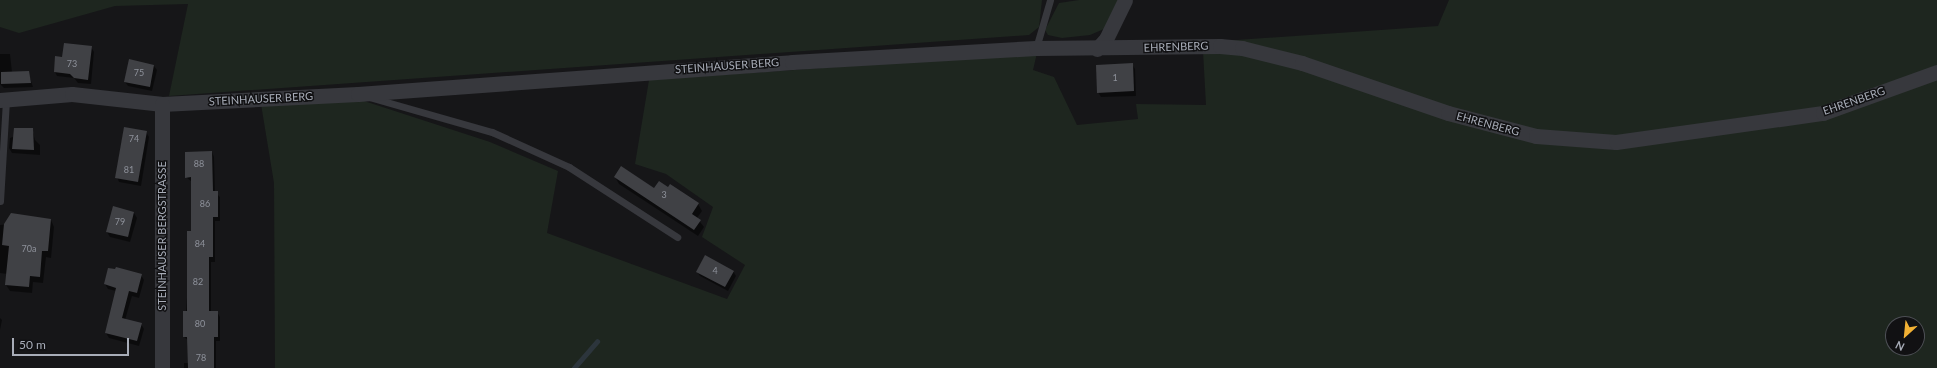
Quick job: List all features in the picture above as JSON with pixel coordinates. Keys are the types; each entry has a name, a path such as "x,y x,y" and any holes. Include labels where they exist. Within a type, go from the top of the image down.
{"street":[{"path":"1097,49 1106,39 1125,0"},
{"name":"EHRENBERG","path":"1097,49 1220,46 1242,48 1302,63 1448,113 1536,136 1616,142 1823,113 1937,72"},
{"name":"STEINHAUSER BERG","path":"3,100 72,94 163,104 358,94 761,64 1036,48 1097,49"},
{"name":"STEINHAUSER BERGSTRASSE","path":"162,368 163,104"}],"lane":[{"path":"1036,48 1050,0"},
{"name":"STEINHAUSER BERG","path":"358,94 499,135 569,166 677,237"},
{"path":"0,201 3,100"}],"shaded area":[{"path":"0,0 1042,0 1039,27 1029,35 169,96 188,4 115,6 19,33 0,27"},
{"path":"1079,0 1121,0 1104,29 1090,35 1062,38 1048,35 1045,30 1059,3"},
{"path":"1449,0 1937,0 1937,368 275,368 274,183 261,104 361,100 490,142 558,171 547,233 727,299 745,265 702,237 713,207 666,174 635,164 649,80 1037,53 1033,70 1054,77 1077,125 1138,119 1136,104 1206,105 1203,51 1208,42 1438,26"}],"building":[{"path":"64,43 92,46 88,80 74,78 70,74 54,72 55,56 62,57"},
{"path":"129,59 154,65 150,87 124,82"},
{"path":"1133,63 1134,91 1097,93 1096,65"},
{"path":"29,71 31,83 1,84 1,72"},
{"path":"124,127 147,131 138,182 115,178"},
{"path":"14,128 33,128 34,150 12,149"},
{"path":"212,151 213,191 218,191 218,217 213,217 213,257 209,257 209,311 218,311 218,337 214,337 214,368 188,368 187,337 183,337 183,311 187,311 187,231 191,231 191,177 185,178 185,152"},
{"path":"621,166 654,188 659,181 668,187 670,184 699,203 692,214 701,220 694,230 614,177"},
{"path":"113,206 134,212 128,237 106,232"},
{"path":"11,213 51,219 48,251 42,251 40,277 30,276 29,287 5,285 9,246 2,245 4,224"},
{"path":"705,255 734,271 725,287 696,272"},
{"path":"116,267 142,274 137,293 129,291 122,318 142,323 137,341 105,333 116,288 104,284 108,268 115,269"}],"waterway":[{"path":"574,368 597,342"}]}
